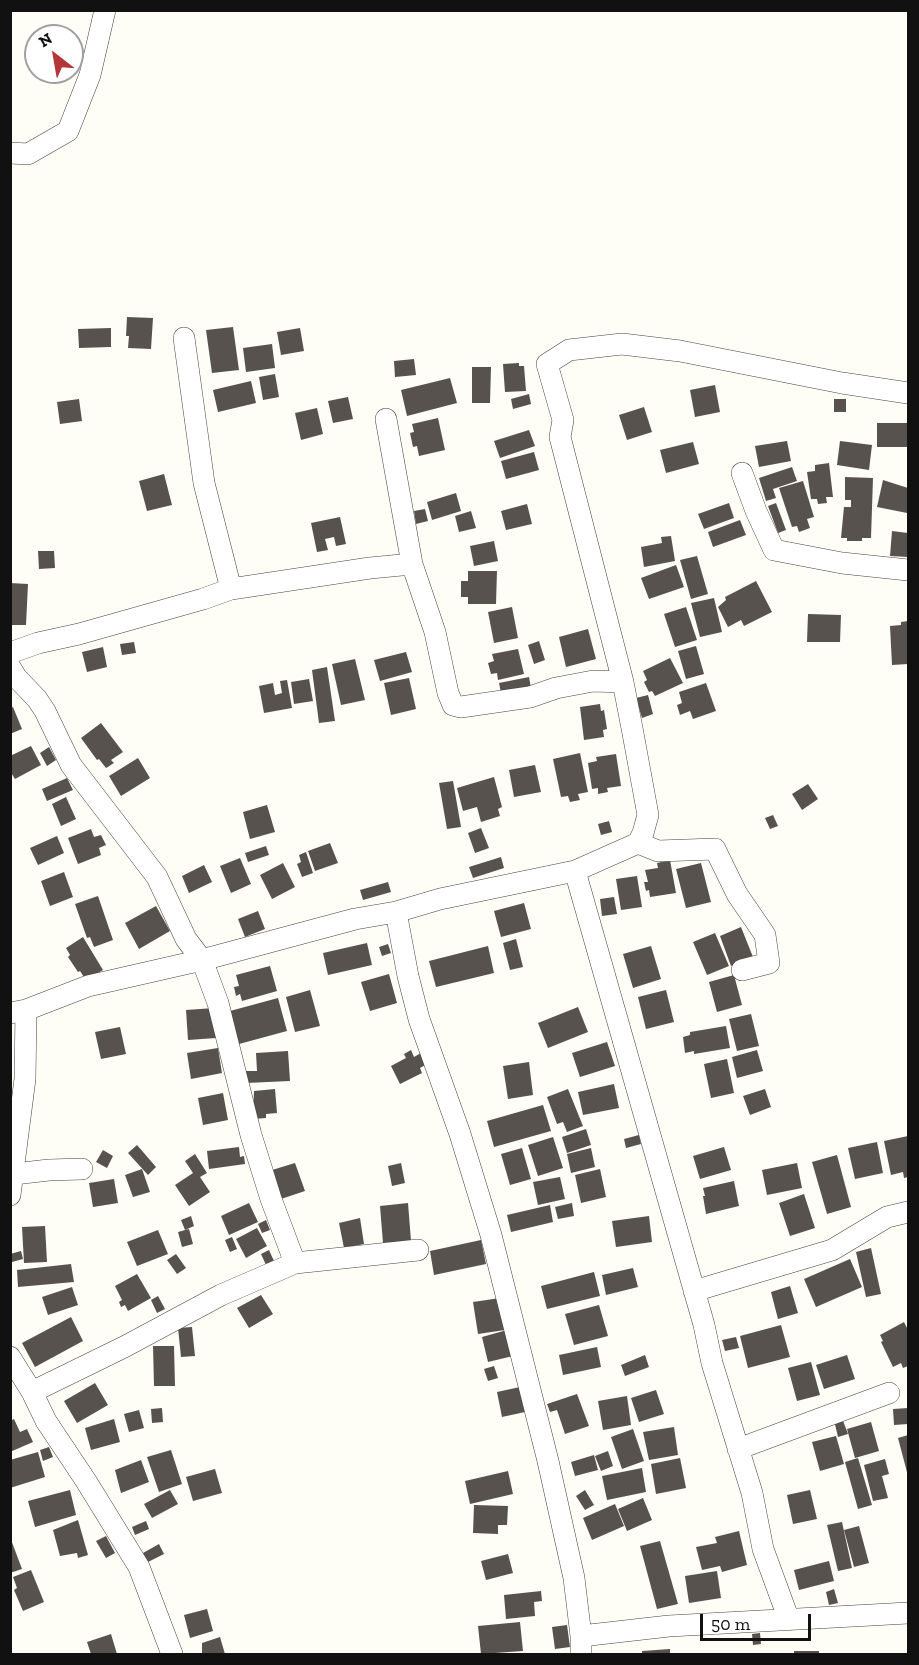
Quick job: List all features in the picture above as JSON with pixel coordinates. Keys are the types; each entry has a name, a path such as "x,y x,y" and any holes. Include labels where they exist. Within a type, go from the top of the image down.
{"street":[{"path":"10,153 28,154 68,131 90,75 105,10"},
{"path":"184,338 204,483 231,589"},
{"path":"82,1169 49,1170 12,1184 25,1079 18,1011 88,986 202,960 355,919 396,912 440,899 575,871 638,843 648,815 623,682 560,437 563,420 547,364 569,350 622,344 680,351 842,383 909,393"},
{"path":"386,419 412,564 435,632 448,693 453,705 461,707 530,697 556,688 593,681 623,682"},
{"path":"742,473 774,550 842,562 909,570"},
{"path":"295,1263 271,1200 251,1135 218,1003 202,960 186,939 158,878 71,765 45,711 16,677 11,657 38,643 79,634 231,589 412,564"},
{"path":"638,843 658,851 715,849 737,894 765,935 769,963 742,969"},
{"path":"575,871 704,1325 712,1363 752,1493 763,1550 789,1620"},
{"path":"396,912 419,1019 460,1134 509,1304 572,1567 581,1645 669,1626 909,1613"},
{"path":"694,1291 832,1250 887,1217 909,1212"},
{"path":"32,1392 124,1347 221,1295 295,1263 418,1250"},
{"path":"10,1357 32,1392 46,1421 139,1567 171,1654"},
{"path":"738,1449 889,1393"}],"building":[{"path":"127,317 153,318 151,349 128,348"},
{"path":"233,327 239,370 212,373 206,330"},
{"path":"111,328 111,347 79,348 78,329"},
{"path":"300,328 304,351 281,355 277,332"},
{"path":"272,344 275,368 246,372 243,348"},
{"path":"414,359 416,375 395,377 394,361"},
{"path":"519,363 519,366 524,366 526,391 505,392 503,364"},
{"path":"472,367 491,367 490,403 472,403"},
{"path":"275,374 279,397 263,400 259,377"},
{"path":"450,378 457,403 407,416 401,390"},
{"path":"251,381 256,403 218,412 213,390"},
{"path":"715,385 720,412 695,417 690,390"},
{"path":"529,394 531,404 513,409 511,399"},
{"path":"348,397 353,419 333,423 328,401"},
{"path":"79,399 82,421 60,424 57,402"},
{"path":"834,399 846,399 846,412 834,412"},
{"path":"644,407 652,432 627,440 619,415"},
{"path":"317,408 323,434 301,440 295,413"},
{"path":"438,418 445,450 419,456 417,446 413,447 410,433 414,432 412,424"},
{"path":"877,423 908,423 908,447 877,447"},
{"path":"529,430 535,446 500,458 494,441"},
{"path":"787,441 791,461 759,467 755,446"},
{"path":"840,441 872,445 869,470 837,465"},
{"path":"693,442 699,464 666,473 660,450"},
{"path":"534,452 539,470 506,479 501,461"},
{"path":"829,463 833,497 826,497 827,503 818,504 817,499 811,499 807,472 815,471 815,465"},
{"path":"792,467 797,481 773,489 776,498 766,501 759,478"},
{"path":"164,474 172,505 147,511 139,481"},
{"path":"845,477 873,478 871,538 862,538 862,541 847,541 847,538 841,538 844,507 851,507 851,500 845,500"},
{"path":"883,480 908,488 907,513 877,507"},
{"path":"803,481 814,517 807,519 810,528 799,532 797,526 792,527 779,488"},
{"path":"456,493 461,511 432,520 427,502"},
{"path":"729,503 734,518 704,529 698,514"},
{"path":"776,503 786,530 778,533 768,506"},
{"path":"527,504 532,524 506,530 501,511"},
{"path":"425,509 428,521 416,524 414,511"},
{"path":"471,511 476,528 459,532 455,516"},
{"path":"340,517 346,544 336,546 334,537 325,539 328,550 317,552 311,523"},
{"path":"740,520 746,535 713,547 708,532"},
{"path":"892,531 908,533 908,557 890,556"},
{"path":"671,536 675,561 644,567 641,547 662,543 661,537"},
{"path":"494,541 498,561 474,566 470,546"},
{"path":"38,551 54,551 55,568 39,569"},
{"path":"697,556 708,594 691,599 680,560"},
{"path":"676,565 684,587 649,599 641,578"},
{"path":"468,571 497,571 496,604 468,604 468,597 461,597 461,581 468,581"},
{"path":"756,581 772,612 744,626 741,620 728,627 718,607 726,600 725,597"},
{"path":"10,583 28,584 26,625 10,625"},
{"path":"714,598 722,632 700,637 691,603"},
{"path":"512,607 518,638 494,643 488,612"},
{"path":"686,607 697,640 675,647 664,614"},
{"path":"808,614 841,615 840,642 807,642"},
{"path":"908,621 908,664 892,665 890,626 901,625 901,622"},
{"path":"588,629 596,659 566,667 559,637"},
{"path":"539,641 545,660 534,664 528,645"},
{"path":"134,642 136,653 122,655 120,644"},
{"path":"696,646 704,674 686,679 678,651"},
{"path":"103,647 107,667 87,672 82,652"},
{"path":"518,649 524,674 498,680 497,673 491,674 488,663 494,661 492,654"},
{"path":"406,652 412,672 380,681 374,660"},
{"path":"670,658 683,683 655,696 652,691 649,692 644,682 647,680 643,671"},
{"path":"355,659 365,700 341,705 332,664"},
{"path":"327,667 335,721 319,723 312,670"},
{"path":"529,677 531,688 501,693 499,683"},
{"path":"409,678 416,709 391,715 384,683"},
{"path":"309,679 313,701 294,704 291,682"},
{"path":"287,680 292,708 264,713 259,686 273,683 275,695 282,693 280,681"},
{"path":"706,683 716,711 693,719 690,711 680,715 677,705 682,703 679,692"},
{"path":"648,695 653,714 642,718 636,698"},
{"path":"600,704 601,711 604,710 607,729 603,730 604,737 584,740 580,707"},
{"path":"13,707 22,729 10,734 10,708"},
{"path":"101,723 123,752 111,760 114,763 106,768 81,738"},
{"path":"31,746 41,765 15,779 10,771 10,756"},
{"path":"49,747 56,760 47,766 40,753"},
{"path":"580,753 588,792 578,794 580,800 570,802 568,796 561,797 553,759"},
{"path":"616,754 621,786 607,788 608,792 598,794 598,788 592,789 588,763 597,761 596,757"},
{"path":"138,758 150,778 121,796 109,776"},
{"path":"535,765 541,792 514,797 509,770"},
{"path":"494,777 502,807 498,809 500,816 481,822 477,807 463,811 457,788"},
{"path":"67,778 73,790 47,801 42,789"},
{"path":"453,781 461,827 447,829 439,783"},
{"path":"808,784 818,799 802,810 792,794"},
{"path":"66,797 76,819 61,826 52,804"},
{"path":"267,805 275,832 250,839 243,812"},
{"path":"773,815 778,826 770,829 765,818"},
{"path":"609,821 612,832 601,835 598,824"},
{"path":"481,828 489,848 475,853 468,833"},
{"path":"91,829 94,837 101,835 106,845 99,848 101,855 78,864 68,838"},
{"path":"57,836 64,853 38,865 30,848"},
{"path":"330,843 338,863 315,871 308,851"},
{"path":"266,846 269,855 248,862 245,853"},
{"path":"306,852 313,873 302,877 297,864 301,862 299,855"},
{"path":"501,857 504,868 473,878 469,867"},
{"path":"240,858 251,884 231,893 220,866"},
{"path":"670,860 676,893 650,897 644,882 648,882 645,870 658,868 657,863"},
{"path":"283,863 295,887 272,899 260,875"},
{"path":"701,863 711,902 686,908 676,869"},
{"path":"204,865 212,882 189,893 182,876"},
{"path":"64,872 73,897 50,906 41,881"},
{"path":"637,876 642,907 621,910 616,879"},
{"path":"388,882 391,892 363,900 360,890"},
{"path":"98,896 113,940 94,947 90,937 87,938 75,904"},
{"path":"614,897 617,914 602,916 600,899"},
{"path":"524,903 531,929 501,937 494,911"},
{"path":"156,906 170,931 139,949 125,923"},
{"path":"258,911 265,929 245,937 238,919"},
{"path":"741,927 753,957 731,966 720,936"},
{"path":"715,933 729,966 707,975 693,942"},
{"path":"83,937 103,970 86,980 68,957 70,955 66,948"},
{"path":"516,939 523,967 510,970 503,943"},
{"path":"367,943 372,965 328,975 323,953"},
{"path":"388,944 391,953 382,956 379,947"},
{"path":"488,946 494,973 436,987 429,961"},
{"path":"651,946 661,979 633,988 623,954"},
{"path":"270,966 277,991 242,1001 240,994 236,996 234,987 239,986 236,975"},
{"path":"389,974 397,1003 370,1011 361,982"},
{"path":"734,975 742,1005 717,1012 709,982"},
{"path":"310,990 320,1026 295,1032 286,997"},
{"path":"666,990 674,1022 646,1029 638,997"},
{"path":"278,998 287,1031 239,1044 230,1011"},
{"path":"578,1007 588,1032 548,1048 538,1023"},
{"path":"214,1008 216,1038 188,1040 186,1010"},
{"path":"751,1014 759,1046 737,1051 729,1019"},
{"path":"726,1026 730,1048 694,1054 694,1051 685,1053 683,1037 690,1035 690,1032"},
{"path":"120,1027 126,1054 101,1059 95,1032"},
{"path":"607,1042 615,1066 580,1077 572,1053"},
{"path":"218,1048 222,1073 191,1079 187,1053"},
{"path":"411,1050 414,1057 421,1053 427,1064 420,1068 422,1073 400,1084 391,1066 406,1058 404,1054"},
{"path":"757,1050 763,1071 737,1078 732,1057"},
{"path":"288,1051 290,1081 246,1083 246,1071 257,1071 256,1053"},
{"path":"727,1059 734,1093 711,1098 704,1064"},
{"path":"529,1062 533,1095 508,1099 503,1066"},
{"path":"614,1084 619,1108 583,1115 578,1092"},
{"path":"275,1089 277,1113 266,1114 266,1118 253,1119 254,1091"},
{"path":"568,1089 583,1126 567,1132 563,1122 557,1124 547,1097"},
{"path":"765,1089 771,1107 750,1115 743,1096"},
{"path":"223,1093 228,1120 203,1125 198,1098"},
{"path":"543,1105 551,1131 494,1147 487,1121"},
{"path":"586,1129 591,1145 567,1153 562,1137"},
{"path":"639,1135 641,1144 626,1148 624,1139"},
{"path":"908,1136 908,1177 904,1178 903,1172 891,1175 884,1141"},
{"path":"553,1137 563,1168 538,1176 528,1145"},
{"path":"877,1142 883,1173 855,1179 848,1148"},
{"path":"137,1145 156,1167 148,1175 128,1153"},
{"path":"239,1147 240,1157 244,1156 245,1164 209,1169 207,1151"},
{"path":"724,1147 731,1170 700,1179 693,1156"},
{"path":"522,1148 531,1179 510,1185 501,1154"},
{"path":"591,1148 595,1167 571,1173 567,1154"},
{"path":"103,1150 113,1156 107,1168 96,1162"},
{"path":"195,1154 207,1173 200,1177 210,1192 189,1206 175,1185 193,1173 185,1161"},
{"path":"837,1155 851,1207 827,1214 812,1162"},
{"path":"295,1163 305,1191 281,1199 272,1170"},
{"path":"401,1163 405,1183 392,1186 388,1166"},
{"path":"797,1163 802,1188 767,1195 762,1170"},
{"path":"142,1169 150,1192 133,1197 125,1175"},
{"path":"600,1169 606,1197 581,1203 575,1175"},
{"path":"560,1177 565,1199 538,1205 533,1182"},
{"path":"114,1179 118,1203 93,1207 89,1183"},
{"path":"734,1181 739,1206 706,1214 703,1188"},
{"path":"804,1194 815,1228 790,1236 779,1203"},
{"path":"249,1203 258,1222 229,1235 221,1216"},
{"path":"408,1203 411,1241 383,1243 380,1206"},
{"path":"572,1203 574,1216 558,1219 555,1207"},
{"path":"550,1205 553,1222 511,1232 507,1215"},
{"path":"191,1216 194,1226 185,1230 181,1220"},
{"path":"649,1216 652,1242 616,1247 612,1221"},
{"path":"360,1218 364,1244 344,1248 339,1223"},
{"path":"266,1220 270,1230 262,1233 258,1224"},
{"path":"45,1226 47,1262 24,1263 22,1227"},
{"path":"257,1228 267,1246 246,1258 236,1239"},
{"path":"189,1229 193,1244 182,1247 178,1232"},
{"path":"158,1230 168,1254 137,1266 127,1242"},
{"path":"232,1237 237,1249 230,1252 225,1240"},
{"path":"481,1240 486,1264 434,1275 430,1251"},
{"path":"871,1248 881,1294 866,1297 856,1252"},
{"path":"269,1250 274,1261 266,1265 261,1254"},
{"path":"21,1251 23,1259 12,1262 10,1254"},
{"path":"176,1254 186,1268 177,1274 167,1260"},
{"path":"850,1259 862,1287 816,1307 804,1279"},
{"path":"71,1264 74,1282 18,1287 17,1270"},
{"path":"633,1268 638,1287 606,1295 602,1275"},
{"path":"594,1272 600,1296 547,1309 541,1286"},
{"path":"137,1274 151,1298 128,1311 125,1305 121,1307 119,1302 122,1300 115,1286"},
{"path":"790,1286 798,1313 778,1319 771,1292"},
{"path":"72,1287 78,1305 48,1315 42,1297"},
{"path":"261,1295 273,1314 249,1328 237,1308"},
{"path":"158,1296 165,1309 157,1313 151,1300"},
{"path":"500,1298 505,1330 478,1334 473,1302"},
{"path":"599,1305 608,1336 574,1345 565,1314"},
{"path":"71,1317 83,1341 35,1367 22,1343"},
{"path":"904,1322 908,1330 908,1366 903,1368 901,1363 893,1367 880,1335"},
{"path":"781,1325 790,1357 748,1368 740,1336"},
{"path":"192,1327 195,1356 181,1357 178,1328"},
{"path":"507,1330 513,1356 488,1362 482,1337"},
{"path":"736,1337 739,1348 725,1351 722,1340"},
{"path":"153,1346 174,1346 175,1386 154,1386"},
{"path":"597,1347 601,1367 563,1375 559,1355"},
{"path":"645,1355 649,1367 625,1376 621,1365"},
{"path":"847,1355 855,1379 824,1389 816,1365"},
{"path":"811,1362 820,1395 797,1401 788,1368"},
{"path":"494,1366 498,1378 488,1381 484,1369"},
{"path":"95,1383 108,1405 77,1423 64,1401"},
{"path":"520,1387 525,1412 502,1417 497,1392"},
{"path":"656,1390 664,1414 639,1422 631,1398"},
{"path":"577,1394 589,1426 565,1434 557,1410 550,1412 547,1404"},
{"path":"627,1396 631,1425 603,1430 598,1401"},
{"path":"162,1408 163,1422 152,1423 151,1409"},
{"path":"908,1408 908,1424 894,1425 893,1409"},
{"path":"139,1410 144,1428 129,1432 124,1414"},
{"path":"842,1418 848,1434 838,1437 834,1420"},
{"path":"14,1419 20,1432 27,1429 33,1442 10,1452 10,1421"},
{"path":"114,1419 120,1442 91,1450 85,1428"},
{"path":"871,1422 879,1451 855,1458 847,1429"},
{"path":"674,1427 678,1455 649,1460 643,1432"},
{"path":"633,1429 644,1461 622,1469 611,1437"},
{"path":"908,1435 908,1476 898,1438"},
{"path":"836,1436 844,1464 820,1471 812,1442"},
{"path":"49,1447 53,1457 43,1461 40,1450"},
{"path":"171,1450 182,1484 159,1492 147,1457"},
{"path":"608,1451 613,1466 601,1471 595,1456"},
{"path":"38,1452 45,1477 10,1488 10,1460"},
{"path":"594,1455 598,1470 575,1476 571,1462"},
{"path":"680,1458 686,1488 656,1494 651,1464"},
{"path":"858,1458 872,1505 858,1509 845,1462"},
{"path":"885,1459 889,1474 882,1476 888,1498 873,1501 864,1465"},
{"path":"141,1460 149,1482 121,1493 115,1470"},
{"path":"642,1468 646,1492 607,1500 602,1476"},
{"path":"215,1469 222,1493 193,1501 186,1477"},
{"path":"508,1471 513,1494 470,1504 465,1481"},
{"path":"70,1490 76,1515 35,1527 28,1501"},
{"path":"170,1490 178,1504 152,1518 144,1504"},
{"path":"585,1490 594,1505 585,1510 576,1496"},
{"path":"810,1490 817,1519 793,1524 787,1495"},
{"path":"643,1498 652,1520 627,1531 618,1509"},
{"path":"615,1504 624,1526 592,1540 583,1518"},
{"path":"474,1505 508,1506 507,1525 498,1525 498,1534 473,1533"},
{"path":"78,1520 88,1555 78,1558 77,1553 60,1556 53,1530"},
{"path":"146,1521 149,1529 135,1535 132,1527"},
{"path":"842,1522 852,1568 838,1571 827,1525"},
{"path":"859,1526 869,1563 854,1567 844,1530"},
{"path":"739,1531 747,1565 722,1572 720,1566 702,1570 696,1547 717,1543 715,1537"},
{"path":"106,1536 115,1553 106,1558 96,1541"},
{"path":"10,1537 22,1569 10,1573"},
{"path":"660,1541 678,1604 657,1609 640,1546"},
{"path":"159,1544 164,1554 148,1562 143,1553"},
{"path":"508,1554 513,1573 486,1580 481,1561"},
{"path":"829,1561 834,1581 799,1590 794,1570"},
{"path":"31,1570 44,1602 23,1611 14,1590 17,1588 13,1577"},
{"path":"717,1571 721,1598 689,1603 685,1576"},
{"path":"834,1589 838,1603 829,1605 826,1592"},
{"path":"541,1591 542,1601 534,1602 535,1616 506,1619 504,1595"},
{"path":"207,1609 213,1631 190,1638 184,1615"},
{"path":"520,1622 523,1651 481,1654 478,1626"},
{"path":"567,1625 570,1647 555,1649 552,1627"},
{"path":"760,1633 761,1644 753,1645 752,1634"},
{"path":"111,1634 117,1654 91,1654 87,1642"},
{"path":"220,1637 225,1654 202,1654 202,1643"},
{"path":"670,1649 670,1654 642,1654 642,1651"},
{"path":"794,1651 819,1651 819,1654 794,1654"}]}
